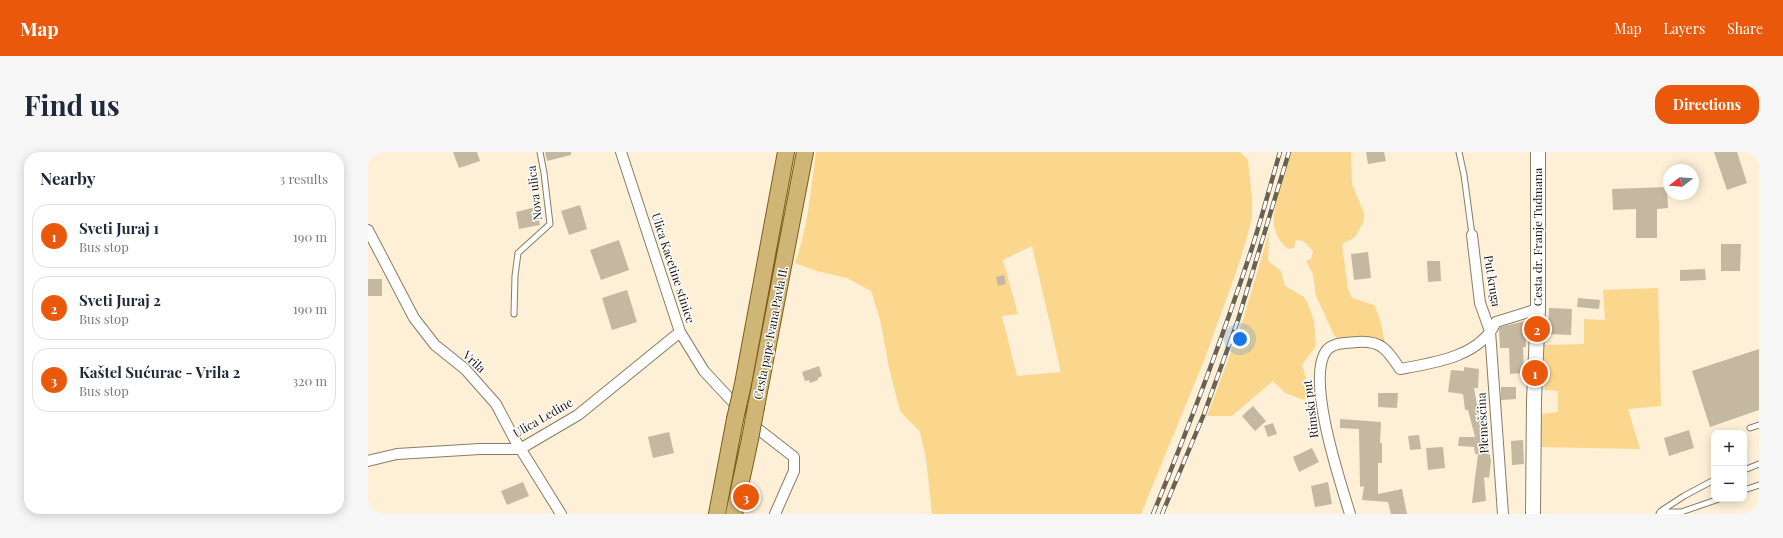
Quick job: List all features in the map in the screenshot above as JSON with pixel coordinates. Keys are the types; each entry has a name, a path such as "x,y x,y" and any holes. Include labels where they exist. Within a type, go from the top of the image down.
{"main road":[{"name":"Cesta pape Ivana Pavla II.","path":"717,514 786,152"},
{"name":"Cesta pape Ivana Pavla II.","path":"734,514 750,439 805,152"},
{"name":"Cesta dr. Franje Tuđmana","path":"1533,514 1534,400 1538,310 1538,152"}],"street":[{"name":"Ulica Kacetine stinice","path":"620,152 680,332 704,371 758,429 794,457 794,471 775,514"},
{"name":"Vrila","path":"368,230 414,318 435,345 465,369 496,404 520,449 541,480 561,514"},
{"name":"Put kruga","path":"1472,235 1480,303 1490,331"},
{"name":"Rimski put","path":"1350,514 1329,446 1318,379 1326,351 1333,345 1367,341 1387,349 1400,370 1439,362 1474,347 1490,331 1496,322 1538,310"},
{"name":"Plemešćina","path":"1490,331 1503,514"},
{"name":"Ulica Ledine","path":"368,461 397,454 480,449 520,449 578,415 680,332"}],"lane":[{"name":"Nova ulica","path":"514,314 515,276 518,253 550,224 540,152"},
{"path":"1459,152 1464,175 1472,235"},
{"path":"1750,428 1759,425"},
{"path":"1747,469 1759,464"},
{"path":"1660,513 1684,496 1711,482"},
{"path":"1747,489 1759,485"},
{"path":"1660,513 1681,512 1711,502"}],"shaded area":[{"path":"816,152 1240,152 1248,160 1252,197 1252,219 1239,264 1205,358 1141,514 932,514 926,459 920,432 900,411 889,368 880,319 871,291 847,278 817,271 795,263 806,222","holes":["1032,246 1061,372 1017,376 1002,316 1018,314 1003,260"]},
{"path":"1291,152 1351,152 1352,184 1364,213 1364,221 1355,237 1342,244 1348,289 1352,298 1374,305 1380,319 1385,343 1363,336 1339,340 1334,335 1316,296 1313,274 1306,261 1311,259 1313,251 1303,241 1296,240 1294,248 1288,249 1277,236 1274,226 1275,210"},
{"path":"1269,232 1268,261 1281,271 1285,286 1304,297 1314,321 1316,346 1302,365 1307,382 1306,396 1304,400 1285,393 1273,381 1232,416 1207,416 1243,320"},
{"path":"1658,288 1661,406 1628,409 1640,449 1538,447 1541,414 1558,412 1558,391 1545,390 1542,345 1584,344 1584,319 1605,320 1603,290"}],"building":[{"path":"453,152 477,152 480,161 459,168"},
{"path":"545,152 571,152 571,155 547,161"},
{"path":"1366,152 1384,152 1386,161 1368,164"},
{"path":"1714,152 1737,152 1747,183 1727,190"},
{"path":"1663,187 1663,200 1668,200 1668,208 1657,209 1657,238 1636,238 1636,209 1613,210 1612,189"},
{"path":"580,205 587,229 569,235 561,211"},
{"path":"536,207 540,225 519,229 516,212"},
{"path":"619,240 629,270 601,280 590,250"},
{"path":"1721,244 1741,244 1740,271 1721,271"},
{"path":"1368,252 1371,278 1354,280 1351,254"},
{"path":"1427,261 1440,261 1441,281 1428,282"},
{"path":"1705,269 1706,280 1680,281 1680,270"},
{"path":"1004,275 1006,284 998,286 996,277"},
{"path":"368,279 382,279 382,296 368,296"},
{"path":"627,290 637,322 612,330 602,298"},
{"path":"1578,298 1600,300 1599,309 1577,307"},
{"path":"1549,308 1572,309 1571,335 1548,334"},
{"path":"1525,321 1526,347 1523,347 1524,373 1510,374 1509,348 1500,348 1499,330 1500,327"},
{"path":"1759,349 1759,410 1710,427 1692,371"},
{"path":"819,366 822,376 818,378 818,380 810,383 809,380 805,381 802,372"},
{"path":"1464,367 1479,369 1478,388 1474,388 1479,416 1482,415 1491,461 1489,478 1484,477 1486,501 1472,503 1478,454 1475,454 1474,447 1458,446 1459,437 1475,437 1468,410 1465,410 1463,394 1448,392 1451,370 1464,371"},
{"path":"1501,387 1516,387 1516,399 1501,400"},
{"path":"1378,393 1398,393 1397,408 1378,407"},
{"path":"1253,406 1266,421 1255,431 1242,416"},
{"path":"1340,419 1381,422 1380,443 1382,443 1382,463 1378,463 1378,494 1402,489 1407,514 1391,514 1388,502 1362,500 1364,486 1360,487 1359,429 1340,428"},
{"path":"1273,423 1277,434 1268,437 1264,426"},
{"path":"1689,430 1694,448 1669,456 1664,438"},
{"path":"669,432 674,453 653,458 648,437"},
{"path":"1419,435 1421,449 1410,450 1408,436"},
{"path":"1523,440 1524,464 1512,465 1511,441"},
{"path":"1443,447 1445,468 1428,470 1426,448"},
{"path":"1312,448 1319,462 1299,472 1293,457"},
{"path":"523,482 529,496 507,505 501,491"},
{"path":"1328,482 1332,504 1315,507 1311,486"}],"railway":[{"path":"1153,514 1228,320 1254,242 1280,152"},
{"path":"1162,514 1204,414 1238,320 1289,152"}],"place":[{"name":"Sveti Juraj 2","path":"1537,329"},
{"name":"Sveti Juraj 1","path":"1535,373"},
{"name":"Kaštel Sućurac - Vrila 2","path":"746,497"}]}
